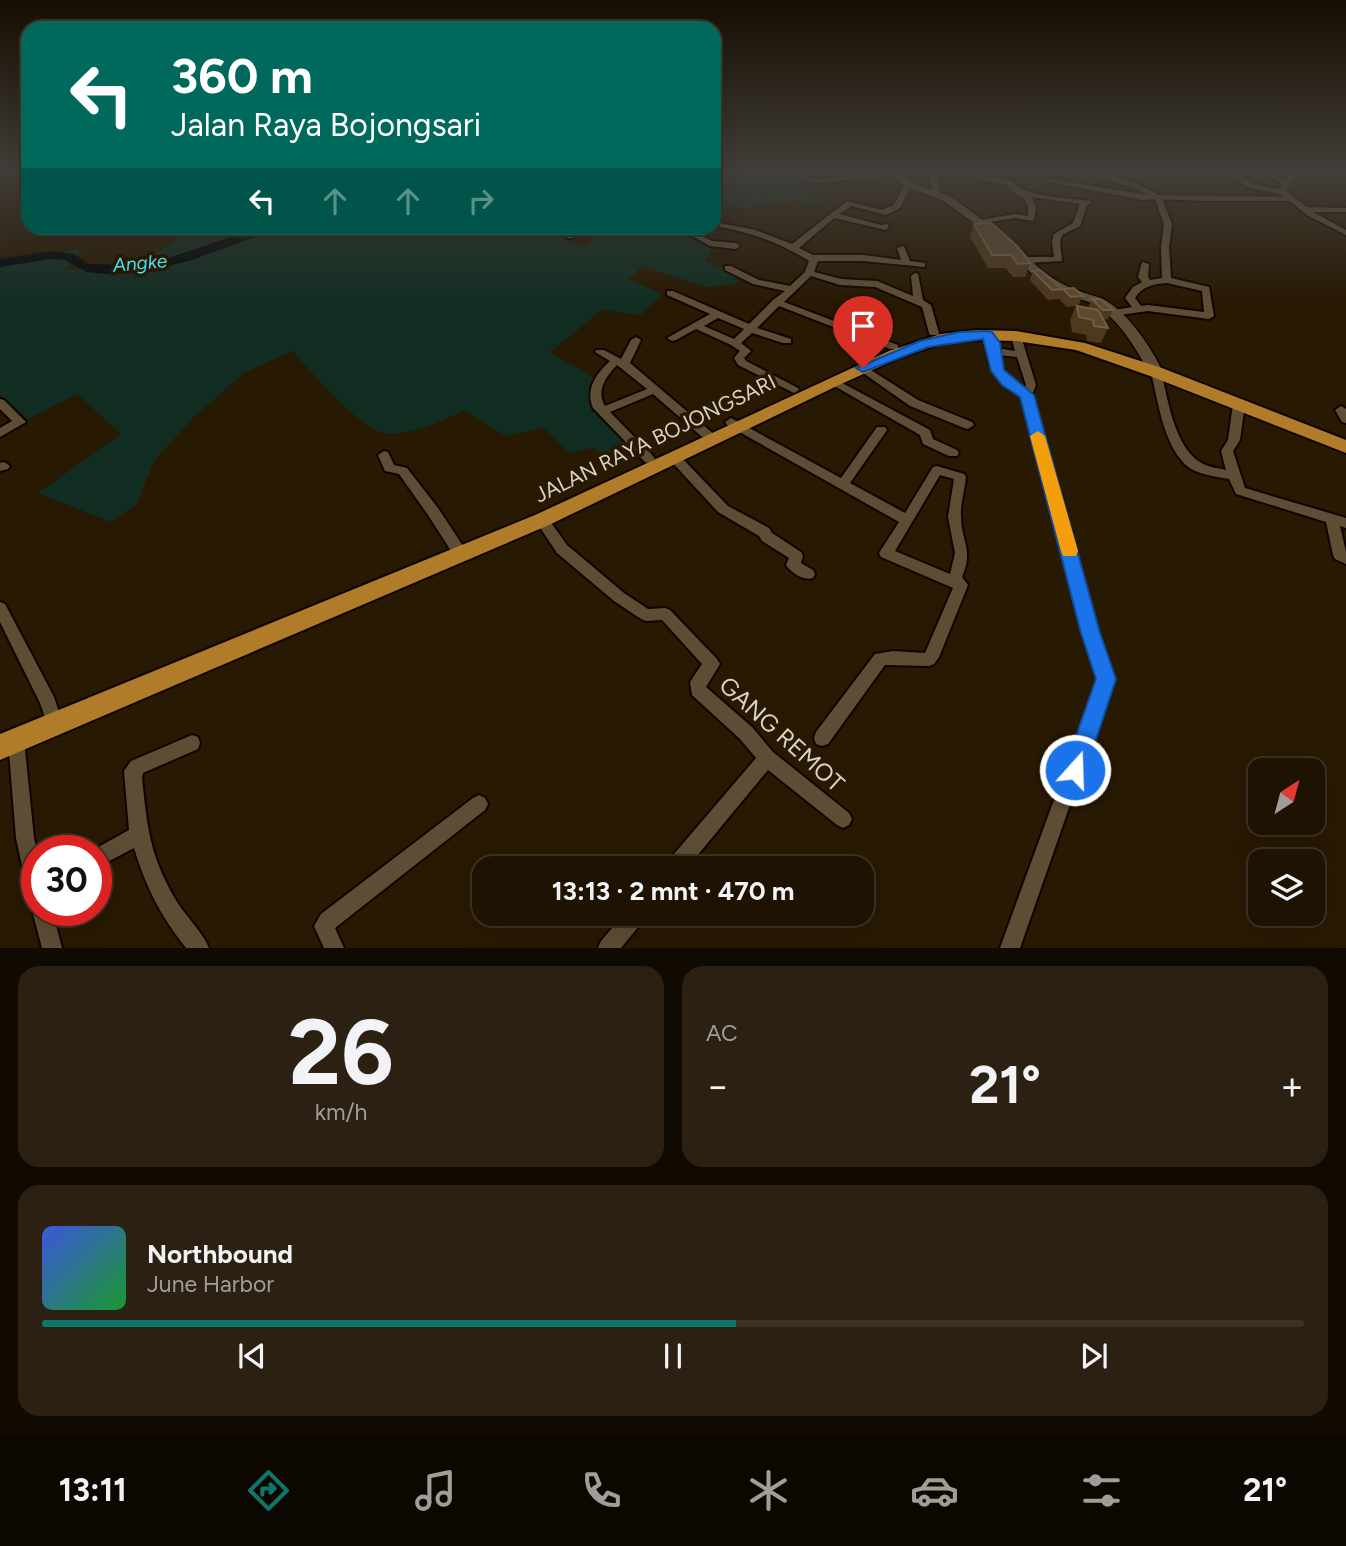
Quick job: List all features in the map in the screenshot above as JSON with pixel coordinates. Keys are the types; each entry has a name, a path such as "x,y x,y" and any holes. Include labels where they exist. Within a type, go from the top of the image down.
{"highway":[{"name":"JALAN RAYA BOJONGSARI","path":"734,424 794,390 894,347 934,333 977,329 1045,334 1092,344 1346,442"},
{"name":"JALAN RAYA BOJONGSARI","path":"5,741 458,549 649,459 863,368 925,344 959,336 1019,346 1079,346 1154,368 1346,447"},
{"name":"JALAN RAYA BOJONGSARI","path":"458,549 542,520 674,457 708,436"}],"main road":[{"path":"970,215 1012,245 1023,260 1059,287 1098,302 1112,313 1154,368"}],"street":[{"path":"793,248 833,215"},
{"path":"834,215 883,228 885,226"},
{"path":"980,222 1010,217 1031,219 1031,215"},
{"path":"1023,260 1059,259 1056,242 1058,234 1077,225 1080,215"},
{"path":"1165,215 1168,224 1165,247 1167,280"},
{"path":"1315,215 1346,233"},
{"path":"721,225 793,248 812,258 863,258 922,265"},
{"path":"696,235 710,243 736,246"},
{"path":"901,248 906,263"},
{"path":"735,343 809,273 814,262 812,258"},
{"path":"1145,264 1143,277 1148,283"},
{"path":"728,268 756,282 791,289"},
{"path":"809,273 840,282 877,284 895,290 907,299 918,300 926,305 934,333"},
{"path":"915,276 918,300"},
{"path":"1112,313 1156,308 1209,316 1206,289 1167,280 1148,283 1131,296 1138,309"},
{"path":"670,293 716,315 788,341"},
{"path":"776,302 894,347"},
{"path":"699,327 716,315"},
{"path":"672,338 690,326 699,327 735,343 746,351 739,358 742,363 794,390"},
{"path":"636,340 619,363 600,376 595,397 603,411 649,459"},
{"path":"990,343 998,371 1007,382 1027,395"},
{"path":"1010,947 1106,679 1091,633 1027,395 1031,385 1019,346"},
{"path":"600,352 654,390 708,436"},
{"path":"863,368 914,402 968,425"},
{"path":"1154,368 1164,409 1186,458 1202,468 1234,475"},
{"path":"833,381 859,398 914,425 926,433 927,442 953,453"},
{"path":"603,411 654,390"},
{"path":"0,403 20,422 0,433"},
{"path":"1239,404 1234,440 1227,451 1240,491 1339,521 1340,555 1346,559"},
{"path":"734,424 907,520"},
{"path":"842,484 881,430"},
{"path":"384,456 389,468 403,471 437,515 458,549"},
{"path":"674,457 723,509 764,532 767,537 796,556 793,565 808,574"},
{"path":"937,470 960,477 954,514 963,551 955,578 961,585 886,553 937,470"},
{"name":"GANG REMOT","path":"542,520 573,560 646,615 665,614 710,659 712,664 698,682 698,690 746,733 767,758 843,819"},
{"path":"822,738 880,659 898,656 917,660 929,659 961,585"},
{"path":"0,608 4,627 53,719"},
{"path":"5,741 24,835"},
{"path":"192,743 133,771 139,835 154,881 178,922 199,947"},
{"path":"685,856 767,758"},
{"path":"334,947 324,926 328,920 479,804"},
{"path":"112,850 139,835"},
{"path":"46,926 52,947"},
{"path":"608,947 626,926"}],"green space":[{"path":"185,235 554,235 583,247 601,235 688,235 714,244 705,261 736,273 736,284 706,287 643,266 628,279 662,294 641,315 602,310 550,352 604,384 600,405 649,454 615,466 593,448 569,453 544,428 506,436 464,411 410,431 391,434 380,432 353,413 292,351 244,373 194,417 154,461 137,504 111,522 38,493 121,434 77,394 28,419 0,395 0,264 84,248 66,269 126,271"}],"building":[{"path":"991,223 1017,246 1030,263 1018,264 1011,255 992,255 974,224"},
{"path":"1040,270 1063,289 1052,290 1033,271"},
{"path":"1074,288 1083,296 1071,297 1063,289"},
{"path":"1092,299 1100,299 1113,310 1103,310"},
{"path":"1077,306 1098,310 1108,328 1094,326 1093,320 1079,317"}],"waterway":[{"name":"Angke","path":"0,263 34,256 61,255 74,259 87,268 127,270 187,258 248,235"}],"slow traffic":[{"path":"1038,436 1070,551"}],"route":[{"path":"863,368 941,339 987,335 993,343 994,364 998,371 1007,382 1027,395 1091,633 1106,679 1075,770"}]}
